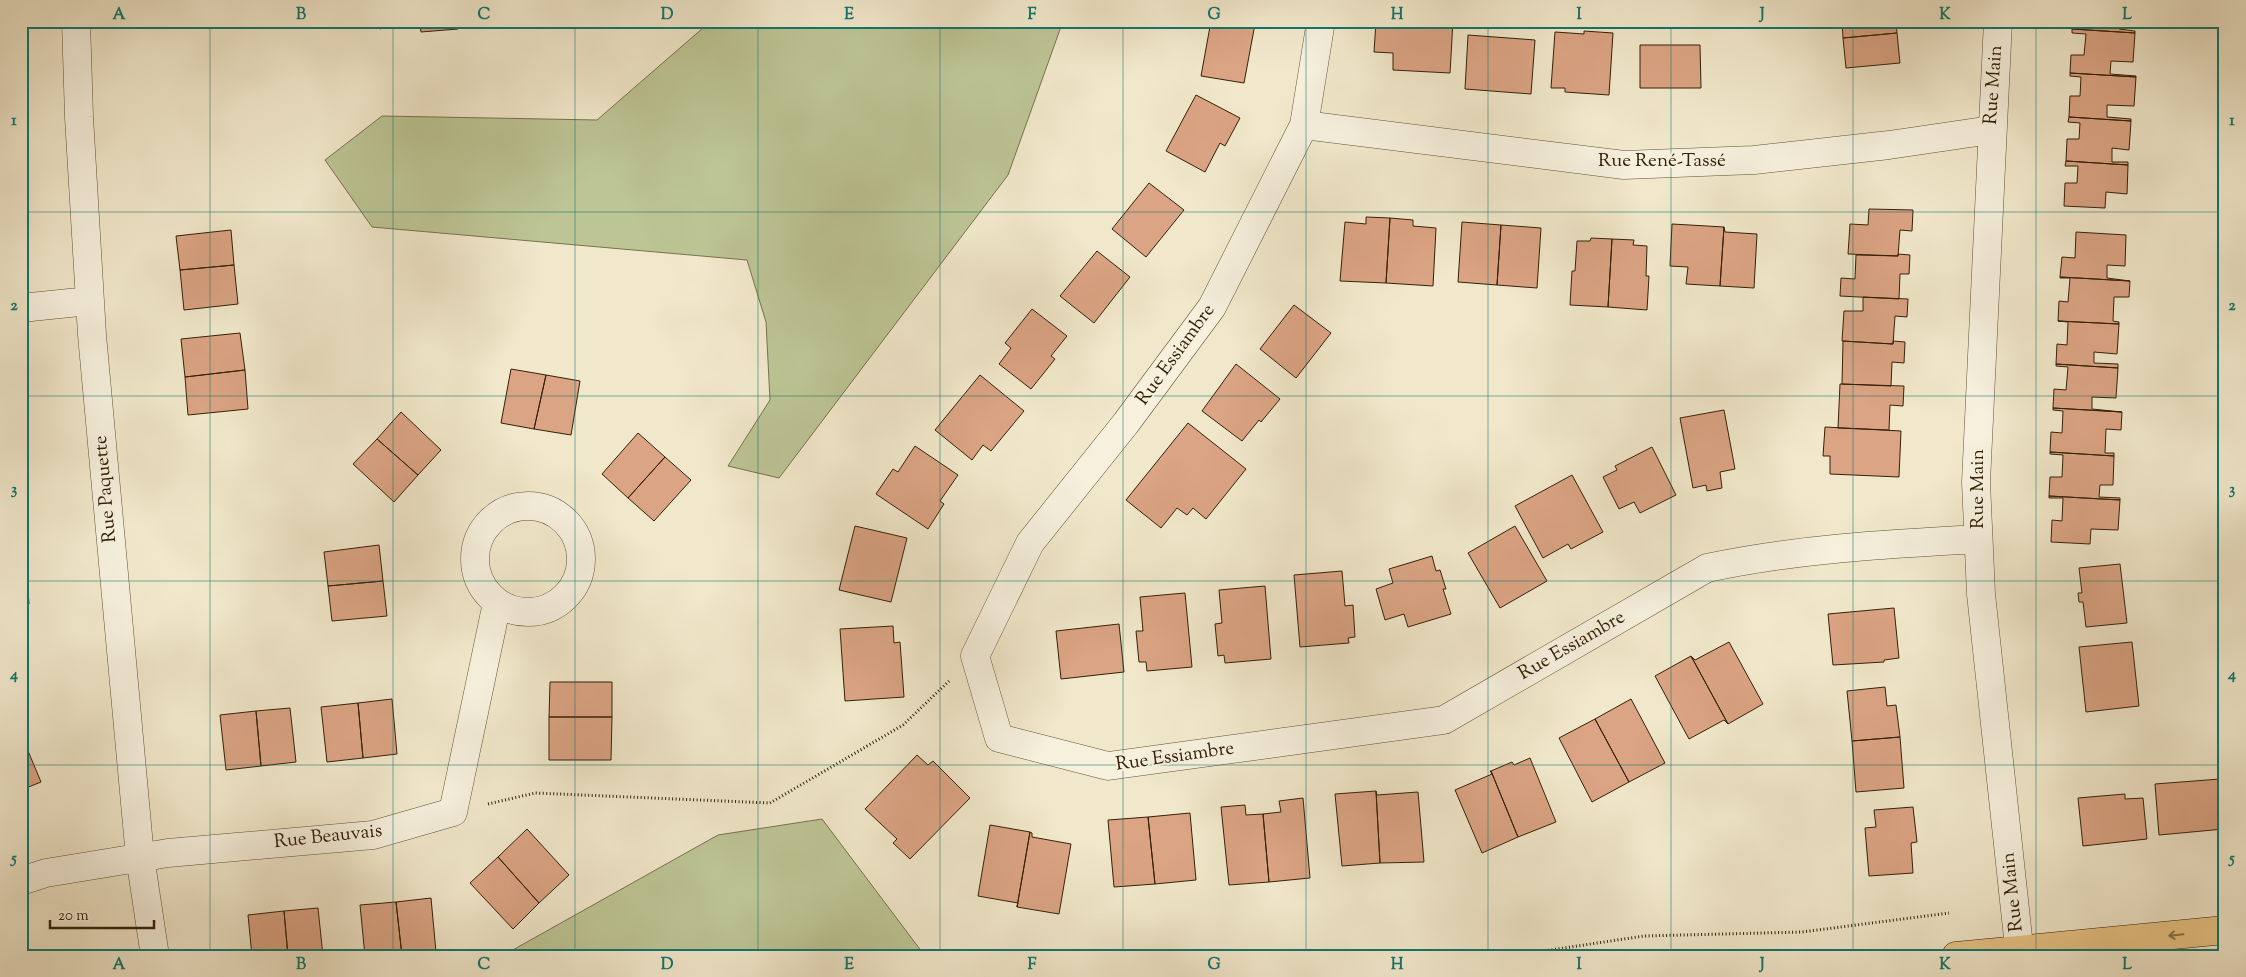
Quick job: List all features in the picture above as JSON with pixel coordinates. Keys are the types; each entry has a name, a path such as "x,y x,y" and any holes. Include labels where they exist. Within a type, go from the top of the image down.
{"main road":[{"path":"1956,956 2020,953 2225,930"}],"street":[{"name":"Rue Paquette","path":"76,21 89,301 140,857 155,956"},
{"name":"Rue Essiambre","path":"1321,21 1304,125 1212,307 1126,423 1030,543 975,656 999,738 1108,766 1444,720 1707,568 1750,558 1819,549 1978,540"},
{"name":"Rue Main","path":"1998,21 1991,130 1976,482 1981,594 2020,953"},
{"name":"Rue René-Tassé","path":"1304,125 1624,165 1754,160 1889,145 1991,130"},
{"path":"21,308 89,301"},
{"path":"453,812 497,603"},
{"name":"Rue Beauvais","path":"21,881 46,873 182,851 373,835 453,812"}],"path":[{"path":"453,812 535,793 770,803 903,725 975,656"},
{"path":"1496,956 1537,952 1644,936 1802,932 1949,913"}],"green space":[{"path":"711,21 1063,21 1008,175 779,478 728,466 770,400 766,322 747,260 372,227 325,160 382,116 597,120"},
{"path":"822,819 925,956 502,956 718,835"}],"building":[{"path":"355,21 383,21 381,29"},
{"path":"419,21 477,21 457,25 458,29 421,32"},
{"path":"1211,21 1236,21 1255,24 1244,83 1201,76"},
{"path":"1376,21 1453,21 1450,73 1393,70 1393,53 1374,52"},
{"path":"1842,21 1896,21 1897,33 1843,38"},
{"path":"2073,21 2120,21 2119,29 2135,31 2135,33 2072,29"},
{"path":"2072,29 2135,33 2133,62 2111,61 2110,74 2136,77 2070,73 2071,55 2084,55 2086,34 2072,33"},
{"path":"1584,31 1613,33 1609,95 1565,92 1565,88 1551,88 1555,32 1584,34"},
{"path":"1897,33 1900,63 1846,68 1843,38"},
{"path":"1468,35 1535,40 1531,94 1465,89"},
{"path":"1640,45 1700,45 1701,88 1640,88"},
{"path":"2070,73 2136,77 2134,106 2107,105 2107,117 2131,119 2131,121 2069,117 2070,96 2080,96 2081,77 2070,76"},
{"path":"1196,95 1240,118 1225,146 1220,143 1205,172 1166,151"},
{"path":"2069,117 2131,121 2129,150 2112,148 2112,162 2128,162 2128,165 2066,161 2067,139 2079,139 2080,123 2068,122"},
{"path":"2066,161 2128,165 2127,194 2106,192 2105,208 2064,206 2065,183 2077,183 2078,166 2065,166"},
{"path":"1149,183 1184,210 1146,257 1112,229"},
{"path":"1869,209 1913,210 1912,231 1900,230 1898,256 1848,254 1850,224 1868,225"},
{"path":"1366,217 1390,218 1386,283 1340,281 1345,222 1366,224"},
{"path":"1390,218 1413,220 1413,226 1436,228 1433,286 1386,283"},
{"path":"1462,222 1501,225 1497,285 1458,282"},
{"path":"1672,224 1724,227 1720,286 1686,284 1688,267 1670,266"},
{"path":"1501,225 1541,228 1537,288 1497,285"},
{"path":"1724,227 1725,232 1757,234 1754,288 1720,286"},
{"path":"231,230 234,265 180,270 176,236"},
{"path":"2076,232 2126,235 2125,266 2107,265 2107,278 2130,281 2060,277 2062,257 2075,258"},
{"path":"1591,238 1612,239 1608,307 1570,305 1572,271 1575,271 1577,241 1590,241"},
{"path":"1612,239 1634,240 1633,245 1647,246 1646,276 1649,276 1647,310 1608,307"},
{"path":"1097,251 1130,277 1094,323 1060,296"},
{"path":"1898,254 1910,255 1909,274 1900,274 1899,299 1840,296 1841,278 1855,279 1856,255 1898,256"},
{"path":"234,265 238,304 184,310 180,270"},
{"path":"2060,277 2130,281 2129,297 2114,297 2113,321 2119,322 2119,324 2058,321 2059,301 2068,302 2070,278"},
{"path":"1863,297 1908,299 1907,317 1895,316 1893,344 1842,341 1844,311 1863,311"},
{"path":"1294,305 1331,333 1296,378 1260,349"},
{"path":"1032,309 1067,336 1051,356 1055,359 1031,389 999,364 1011,348 1005,343"},
{"path":"2058,321 2119,324 2117,354 2094,352 2094,363 2118,364 2118,368 2056,364 2057,344 2067,345 2068,322"},
{"path":"240,333 245,370 185,377 181,339"},
{"path":"1843,341 1893,344 1893,341 1905,342 1904,363 1892,362 1891,386 1842,384"},
{"path":"1236,364 1280,399 1242,441 1202,411"},
{"path":"2056,364 2118,368 2116,398 2092,397 2092,409 2122,412 2053,408 2054,389 2066,390 2068,367 2056,366"},
{"path":"511,369 546,375 534,429 501,423"},
{"path":"245,370 248,409 188,415 185,377"},
{"path":"546,375 580,381 571,435 534,429"},
{"path":"980,375 1024,411 991,451 983,445 972,460 935,430"},
{"path":"1840,384 1904,386 1903,406 1890,405 1889,430 1838,428"},
{"path":"2053,408 2122,412 2121,430 2106,429 2105,453 2114,453 2114,456 2050,452 2051,432 2062,433 2063,411 2053,410"},
{"path":"1724,410 1735,469 1720,472 1722,488 1707,491 1706,485 1693,488 1680,418"},
{"path":"401,412 441,450 418,475 377,439"},
{"path":"1188,423 1246,469 1206,519 1193,508 1187,515 1177,508 1161,528 1126,500"},
{"path":"1825,427 1901,431 1899,477 1830,474 1830,456 1823,456"},
{"path":"638,433 665,457 628,498 602,474"},
{"path":"377,439 418,475 394,502 353,464"},
{"path":"915,446 958,475 940,501 944,504 928,529 876,494 893,469 898,472"},
{"path":"1652,447 1676,495 1640,513 1634,502 1619,509 1603,477 1617,470 1615,466"},
{"path":"2050,452 2114,456 2113,485 2100,485 2099,497 2120,498 2120,500 2049,496 2050,477 2062,477 2063,455 2050,454"},
{"path":"665,457 691,480 654,521 628,498"},
{"path":"1572,475 1603,532 1571,549 1568,544 1543,558 1515,506"},
{"path":"2049,496 2120,500 2118,530 2091,529 2090,544 2051,542 2052,520 2062,521 2063,498 2049,498"},
{"path":"21,511 25,530 21,530"},
{"path":"855,526 907,538 891,602 839,590"},
{"path":"1515,526 1547,581 1500,608 1468,553"},
{"path":"379,545 383,581 328,586 324,552"},
{"path":"1432,556 1436,571 1440,570 1446,589 1443,589 1451,614 1408,627 1404,614 1385,620 1376,589 1393,583 1389,569"},
{"path":"2120,564 2127,623 2086,627 2083,602 2079,602 2078,593 2082,593 2079,568"},
{"path":"21,567 26,567 29,604 21,605"},
{"path":"1342,571 1345,606 1353,605 1355,637 1348,638 1349,643 1300,647 1294,575"},
{"path":"383,581 387,616 332,621 328,586"},
{"path":"1265,586 1271,659 1225,663 1224,655 1218,656 1215,624 1222,623 1219,590"},
{"path":"1185,593 1192,667 1147,671 1146,662 1139,662 1136,631 1143,631 1140,597"},
{"path":"1894,608 1899,658 1884,660 1884,662 1833,665 1828,614"},
{"path":"1119,624 1124,672 1061,679 1056,631"},
{"path":"893,626 894,643 900,642 904,697 845,701 840,629"},
{"path":"1729,642 1763,704 1728,724 1691,656 1695,660"},
{"path":"2132,642 2139,706 2086,712 2079,647"},
{"path":"1691,656 1728,724 1724,720 1689,739 1655,676"},
{"path":"550,682 612,682 612,717 549,717"},
{"path":"1885,687 1887,706 1896,705 1900,737 1852,741 1847,691"},
{"path":"392,699 397,754 363,758 358,703"},
{"path":"1631,699 1665,763 1629,782 1595,719"},
{"path":"358,703 363,758 327,762 321,707"},
{"path":"290,708 296,762 261,766 256,711"},
{"path":"256,711 261,766 226,770 220,715"},
{"path":"549,717 612,717 611,760 549,760"},
{"path":"1595,719 1629,782 1592,802 1559,738"},
{"path":"21,734 41,782 21,790"},
{"path":"1900,737 1904,788 1856,792 1852,741"},
{"path":"917,755 928,765 933,761 970,798 910,859 893,843 897,839 865,809"},
{"path":"1530,758 1556,822 1518,837 1491,771 1512,762 1514,765"},
{"path":"1491,771 1518,837 1482,853 1455,790 1492,774"},
{"path":"2220,779 2224,829 2159,835 2155,784"},
{"path":"1376,791 1377,795 1418,792 1424,862 1380,863"},
{"path":"1376,791 1380,863 1342,866 1335,794"},
{"path":"2125,794 2125,799 2143,798 2147,839 2083,846 2078,798"},
{"path":"1303,798 1310,878 1269,882 1263,814 1281,812 1279,801"},
{"path":"1245,805 1246,815 1263,814 1269,882 1229,885 1221,807"},
{"path":"1913,807 1917,842 1911,843 1913,873 1869,876 1865,828 1876,827 1874,810"},
{"path":"1190,813 1196,880 1155,884 1148,817"},
{"path":"1148,817 1155,884 1114,887 1108,820"},
{"path":"990,825 1030,832 1018,903 978,896"},
{"path":"527,829 569,875 539,903 498,857"},
{"path":"1030,832 1032,837 1071,844 1059,914 1017,907"},
{"path":"498,857 539,903 513,929 470,883"},
{"path":"431,898 436,952 402,956 396,902"},
{"path":"396,902 402,956 365,956 360,905"},
{"path":"318,908 323,956 288,956 284,911"},
{"path":"284,911 288,956 252,956 248,915"},
{"path":"50,950 53,956 39,956"}]}
